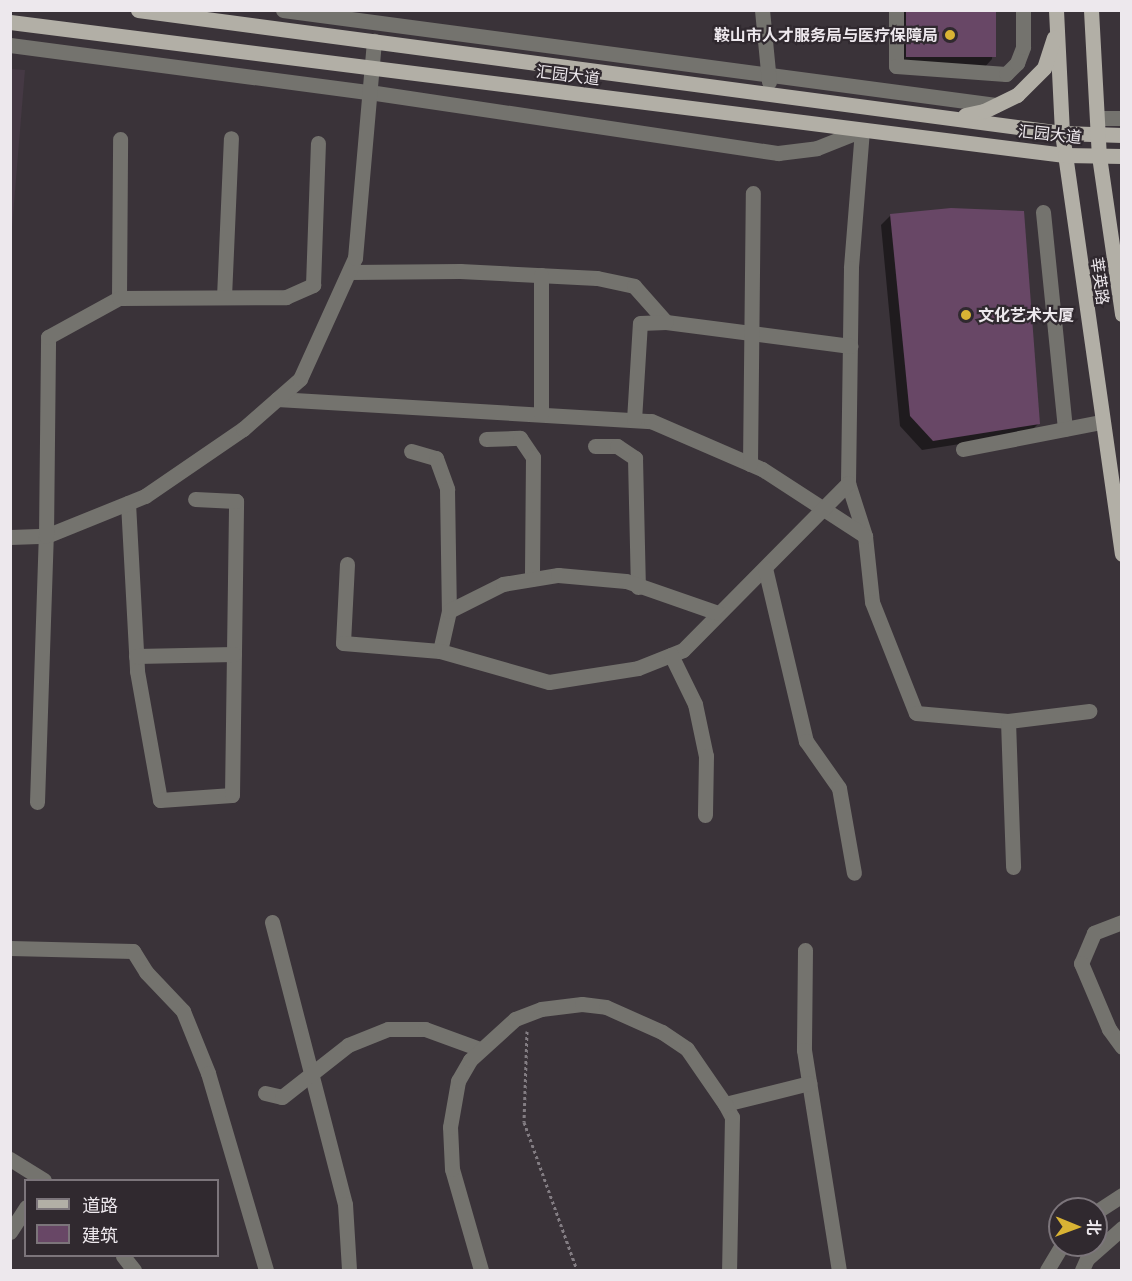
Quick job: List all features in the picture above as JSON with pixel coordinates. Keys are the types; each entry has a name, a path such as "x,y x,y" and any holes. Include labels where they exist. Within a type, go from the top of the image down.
{"main road":[{"name":"汇园大道","path":"138,10 770,91 1062,133 1122,135"},
{"name":"莘英路","path":"1056,10 1062,133 1101,422 1122,554"},
{"name":"莘英路","path":"1092,10 1099,156 1122,314"},
{"name":"汇园大道","path":"10,22 1065,155 1122,156"},
{"path":"954,117 996,105 1017,95 1044,68 1056,29"}],"street":[{"path":"283,10 996,105"},
{"path":"762,10 770,91"},
{"path":"896,10 896,66 1006,74 1017,63 1023,47 1023,10"},
{"path":"10,537 46,536 128,503 243,429 300,379 355,258 374,41"},
{"path":"10,45 369,92 778,153 818,148 862,129 851,268 848,483 865,536 872,602 916,713 1008,721 1089,711"},
{"path":"1097,118 1122,118"},
{"path":"224,297 231,138"},
{"path":"118,298 120,139"},
{"path":"37,802 46,536 48,337 118,298 286,297 313,285 318,143"},
{"path":"750,464 753,193"},
{"path":"1043,212 1065,429"},
{"path":"350,272 460,271 597,278 634,286 666,322"},
{"path":"541,275 541,414"},
{"path":"634,420 640,323 666,322 850,346"},
{"path":"277,399 651,421 750,464 865,536"},
{"path":"963,449 1101,422"},
{"path":"486,439 520,438 533,457 532,579"},
{"path":"595,446 617,446 635,458 638,587"},
{"path":"411,452 436,458 447,489 449,611 440,651"},
{"path":"347,564 343,643 440,651 549,682 638,668 682,650 848,483"},
{"path":"128,503 136,656 160,800 232,795 236,501 195,499"},
{"path":"765,568 806,741 839,788 855,873"},
{"path":"449,611 503,584 558,575 626,581 718,613"},
{"path":"136,656 234,654"},
{"path":"671,655 695,704 706,756 705,815"},
{"path":"1008,721 1013,867"},
{"path":"272,922 313,1069 345,1204 349,1270"},
{"path":"1122,922 1094,933 1081,963 1109,1029 1122,1047"},
{"path":"10,948 133,951 146,972 183,1011 208,1073 266,1270"},
{"path":"805,950 804,1050 839,1270"},
{"path":"481,1270 452,1169 450,1127 459,1081 480,1049 515,1019 541,1009 582,1004 606,1007 662,1032 687,1049 725,1104 732,1117 729,1270"},
{"path":"265,1093 282,1096 313,1069 348,1045 388,1029 406,1027 425,1029 480,1049"},
{"path":"725,1104 809,1083"},
{"path":"10,1159 42,1179"},
{"path":"1108,1204 1122,1195"},
{"path":"10,1232 24,1210"},
{"path":"1082,1270 1087,1259 1122,1228"},
{"path":"124,1257 134,1270"},
{"path":"1047,1270 1055,1257"}],"path":[{"path":"527,1015 524,1122 577,1270"}],"shaded area":[{"path":"10,69 25,70 11,240"}],"building":[{"name":"鞍山市人才服务局与医疗保障局","path":"906,10 996,10 996,57 906,57"},
{"name":"文化艺术大厦","path":"951,208 1024,211 1040,424 933,441 910,416 890,214"}],"place":[{"name":"鞍山市人才服务局与医疗保障局","path":"950,35"},
{"name":"文化艺术大厦","path":"966,315"}]}
